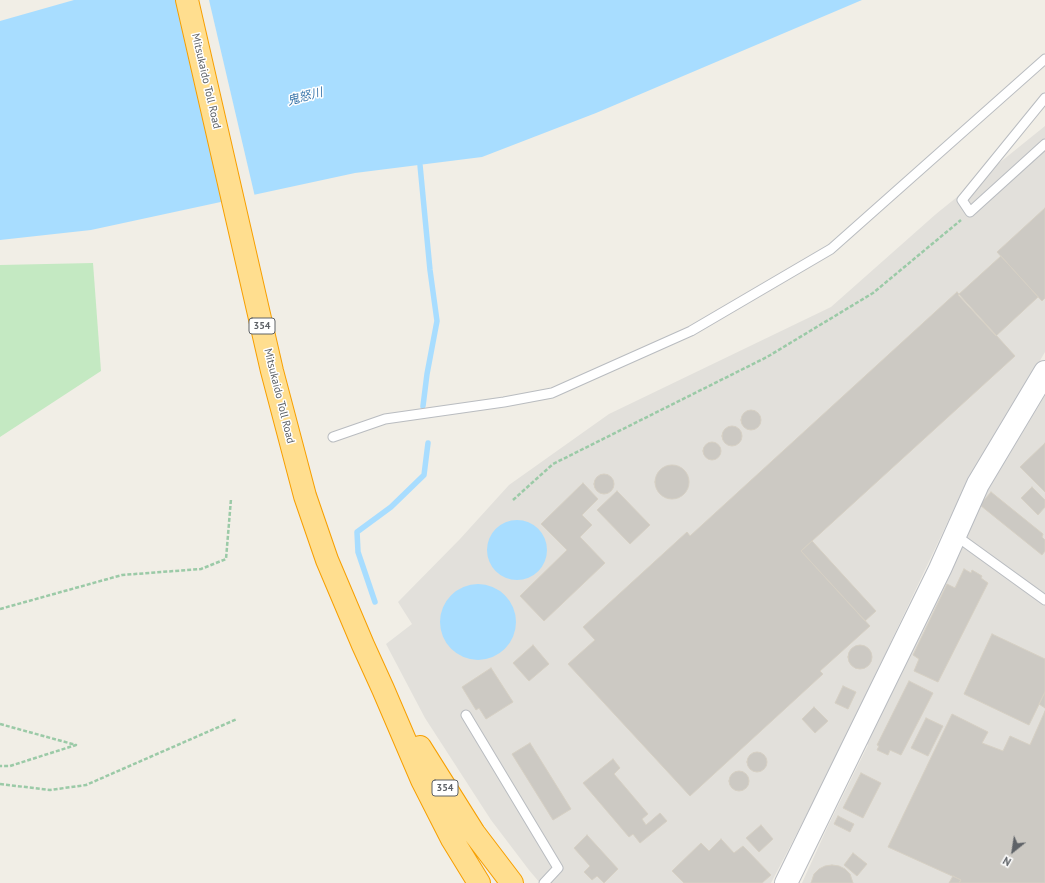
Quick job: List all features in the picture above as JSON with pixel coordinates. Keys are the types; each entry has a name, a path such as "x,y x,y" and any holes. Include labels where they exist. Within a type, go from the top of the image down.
{"highway":[{"name":"Mitsukaido Toll Road","path":"187,0 272,371 305,496 327,560 422,780 452,839 479,883"},
{"name":"Mitsukaido Toll Road","path":"383,689 474,833 512,883"}],"street":[{"path":"786,883 940,569 978,484 1045,372"}],"lane":[{"path":"333,437 385,419 504,402 552,393 691,331 831,249 1045,59"},
{"path":"1045,98 962,200 970,212 1045,144"},
{"path":"955,535 1045,600"},
{"path":"466,715 558,868 544,883"}],"path":[{"path":"512,500 553,464 767,357 873,293 970,212"},
{"path":"0,609 122,575 201,569 226,559 231,499"},
{"path":"0,784 50,790 86,785 238,719"},
{"path":"0,724 76,745 10,766 0,766"}],"shaded area":[{"path":"1045,126 1045,352 960,496 833,764 771,883 540,883 491,820 425,718 386,644 412,624 398,602 460,539 509,485 609,414 831,307 936,214"},
{"path":"1045,388 1045,883 802,883 868,745 864,742 987,485"}],"green space":[{"path":"93,263 101,371 0,437 0,265"}],"water":[{"name":"鬼怒川","path":"74,0 862,0 596,113 482,157 355,173 91,230 0,240 0,21"},
{"path":"511,520 523,520 534,525 542,533 547,544 545,562 534,575 523,580 511,580 500,575 492,567 487,556 487,544 492,533 500,525"},
{"path":"478,584 493,587 505,595 513,607 516,622 513,637 505,649 493,657 478,660 463,657 451,649 443,637 440,622 443,607 451,595 463,587"}],"pier":[{"path":"176,0 209,0 255,197 223,204"}],"building":[{"path":"1045,208 1045,298 1042,301 997,252"},
{"path":"1001,256 1038,297 996,336 958,295"},
{"path":"957,292 1015,356 801,551 870,626 820,671 823,674 690,796 568,664 595,640 583,627 687,532 690,536"},
{"path":"751,410 758,413 761,420 758,427 751,430 744,427 741,420 744,413"},
{"path":"732,426 739,429 742,436 739,443 732,446 725,443 722,436 725,429"},
{"path":"708,442 716,442 721,447 719,458 716,460 708,460 703,455 703,447"},
{"path":"1045,443 1045,492 1020,467"},
{"path":"669,465 675,465 679,466 686,472 689,482 688,489 682,496 675,499 669,499 665,498 658,492 655,485 655,479 656,475 662,468"},
{"path":"604,474 611,477 614,484 611,491 604,494 597,491 594,484 597,477"},
{"path":"583,483 598,499 582,515 592,525 580,537 605,563 544,621 520,596 567,550 541,524"},
{"path":"1032,487 1045,500 1045,507 1038,515 1021,498"},
{"path":"617,491 650,525 630,544 597,510"},
{"path":"991,492 1043,534 1042,537 1045,540 1045,551 1042,555 980,505"},
{"path":"812,541 876,611 865,621 801,551"},
{"path":"964,569 971,573 972,570 982,576 981,578 988,583 938,682 914,671 919,659 913,655 947,584 955,588"},
{"path":"992,634 1045,659 1045,692 1029,725 964,694"},
{"path":"533,645 549,664 529,681 513,663"},
{"path":"860,645 868,649 872,657 868,665 860,669 852,665 848,657 852,649"},
{"path":"491,668 513,702 486,719 479,708 476,710 462,687"},
{"path":"909,681 933,693 901,755 890,750 888,755 877,750 879,746 877,745"},
{"path":"843,686 856,692 848,709 835,703"},
{"path":"1045,692 1045,708 1039,704"},
{"path":"814,707 828,721 815,733 802,719"},
{"path":"1045,711 1045,883 959,883 961,880 888,847 952,714 988,732 982,743 1003,751 1010,736 1030,745"},
{"path":"926,718 943,726 928,756 911,748"},
{"path":"530,743 571,809 553,820 512,754"},
{"path":"757,752 764,755 767,762 764,769 757,772 750,769 747,762 750,755"},
{"path":"613,759 620,768 614,774 648,814 642,819 646,825 660,813 667,821 640,843 633,834 629,837 583,783"},
{"path":"739,771 746,774 749,781 746,788 739,791 732,788 729,781 732,774"},
{"path":"861,773 881,783 863,818 843,808"},
{"path":"838,816 854,824 850,832 834,824"},
{"path":"761,825 773,839 759,852 746,838"},
{"path":"587,835 618,869 604,883 597,876 592,880 584,872 590,866 574,848"},
{"path":"721,839 734,853 743,846 771,875 762,883 684,883 672,871 701,843 709,851"},
{"path":"853,853 867,864 857,876 844,865"},
{"path":"832,865 845,869 850,874 853,883 811,883 814,874 819,869"},
{"path":"953,876 961,880 959,883 949,883"}],"waterway":[{"path":"420,165 430,270 437,321 427,374 423,406"},
{"path":"375,602 358,552 357,532 391,507 424,475 428,443"}]}
